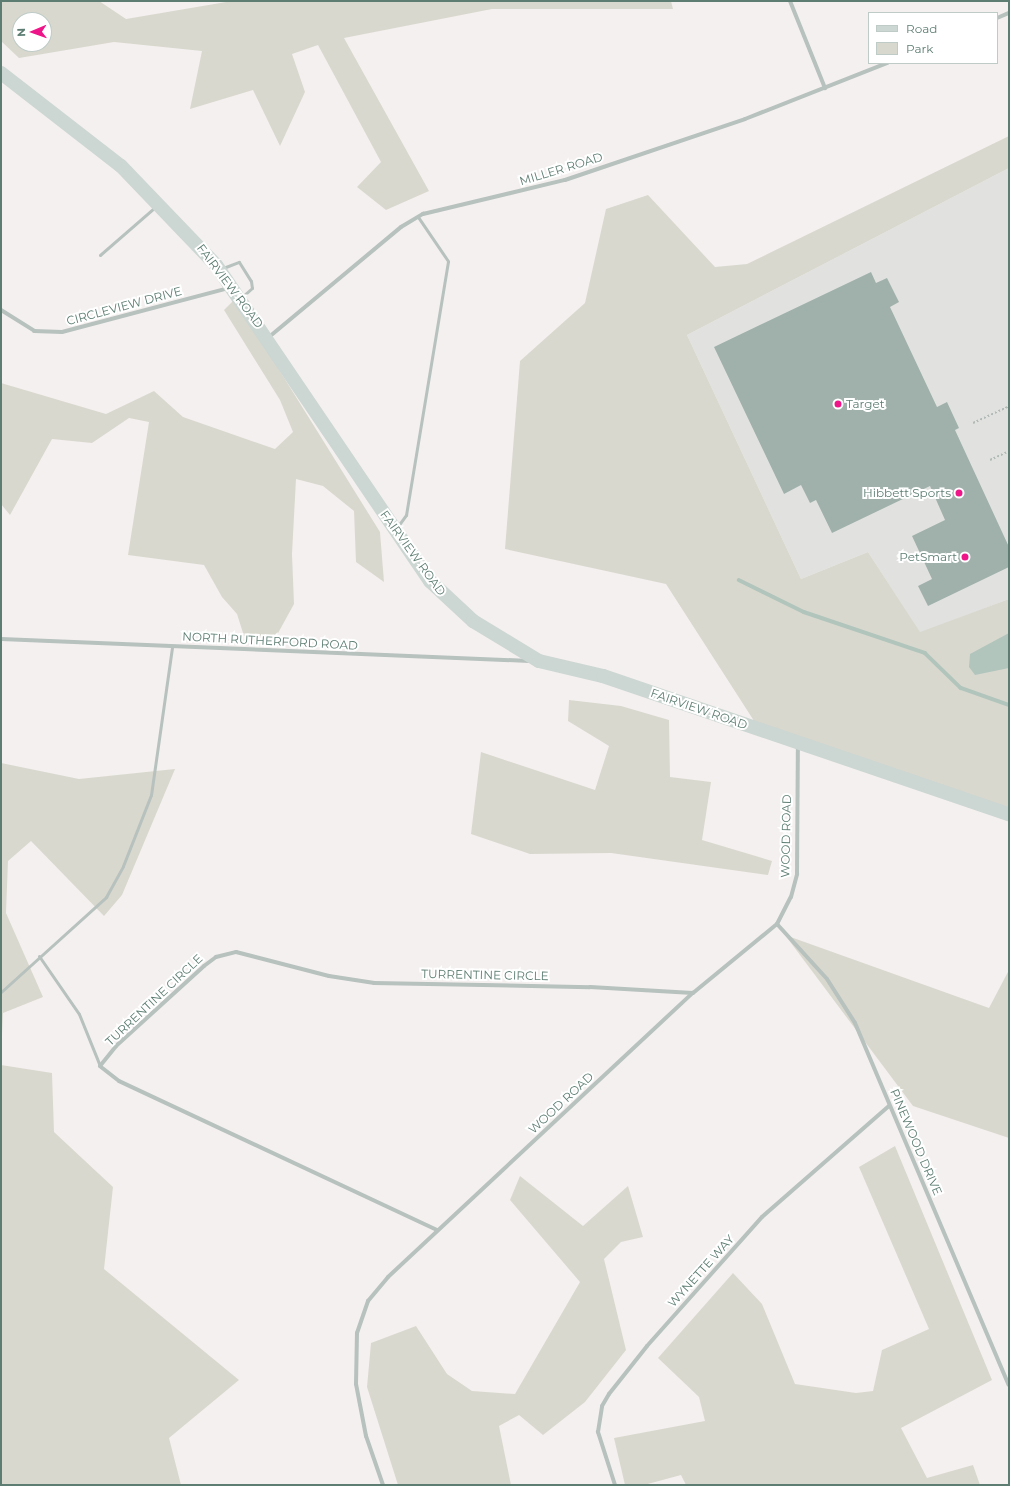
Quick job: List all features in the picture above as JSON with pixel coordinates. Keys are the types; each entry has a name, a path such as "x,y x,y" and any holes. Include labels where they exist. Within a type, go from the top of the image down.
{"street":[{"path":"790,1 825,88"},
{"path":"998,18 1009,13"},
{"name":"MILLER ROAD","path":"269,338 418,217 446,206 565,180 745,119 885,64"},
{"name":"FAIRVIEW ROAD","path":"1,73 93,143 160,203 220,270 269,338 395,531 430,581 456,608 539,661 603,676 1009,814"},
{"name":"CIRCLEVIEW DRIVE","path":"1,310 34,331 62,332 232,286"},
{"name":"NORTH RUTHERFORD ROAD","path":"1,639 539,661"},
{"name":"WOOD ROAD","path":"383,1485 359,1410 354,1356 356,1334 364,1311 376,1290 437,1230 693,993 777,924 792,897 797,874 798,742"},
{"name":"PINEWOOD DRIVE","path":"777,924 846,1006 1009,1385"},
{"name":"TURRENTINE CIRCLE","path":"100,1066 116,1046 204,966 216,957 236,952 329,976 374,983 590,987 693,993"},
{"path":"100,1066 119,1081 437,1230"},
{"name":"WYNETTE WAY","path":"615,1485 598,1432 602,1406 609,1394 647,1346 762,1217 889,1106"}],"lane":[{"path":"100,255 160,203"},
{"path":"395,531 406,515 448,261 418,217"},
{"path":"220,270 238,262 252,288 241,298"},
{"path":"1,992 106,897 141,828 158,760 172,647"},
{"path":"40,956 79,1014 100,1066"}],"path":[{"path":"973,423 1009,406"},
{"path":"990,460 1009,451"}],"shaded area":[{"path":"1009,168 1009,599 920,633 868,552 801,579 687,335"},
{"path":"1009,633 1009,668 975,675 969,667 970,654"}],"green space":[{"path":"1,1 99,1 126,19 232,1 671,1 673,9 492,9 344,38 429,191 386,210 357,187 381,162 318,45 292,54 305,92 280,146 253,90 190,109 202,51 114,42 19,58 13,52 52,52 52,12 12,12 12,51 1,41"},
{"path":"1009,136 1009,168 687,335 801,579 868,552 920,632 1009,599 1009,812 756,724 666,584 505,549 520,361 585,303 606,209 648,195 715,267 747,264"},
{"path":"235,299 380,532 384,582 356,562 354,511 323,486 296,479 292,554 294,604 277,635 244,636 237,614 222,597 204,565 128,555 149,422 129,418 92,443 52,439 10,515 1,504 1,383 106,414 154,391 183,417 275,449 293,432 280,400 224,310"},
{"path":"569,700 621,706 669,720 670,777 711,782 702,840 772,861 768,875 611,853 530,854 471,834 481,752 595,790 609,746 568,721"},
{"path":"1,763 79,779 175,769 122,895 104,916 31,841 8,861 6,913 43,997 3,1013 1,1056"},
{"path":"785,935 989,1008 1009,970 1009,1138 913,1106"},
{"path":"1,1065 52,1073 54,1132 113,1187 104,1269 239,1380 169,1438 181,1485 1,1485"},
{"path":"895,1146 992,1380 901,1428 927,1478 973,1465 980,1485 686,1485 681,1475 644,1485 625,1485 614,1438 705,1421 699,1397 658,1358 733,1273 762,1304 795,1384 856,1393 873,1391 882,1350 929,1329 859,1167"},
{"path":"520,1176 583,1226 628,1186 643,1237 621,1242 604,1259 626,1350 585,1402 543,1435 519,1415 499,1426 511,1485 398,1485 367,1387 371,1343 416,1326 447,1374 472,1391 515,1394 580,1282 510,1200"}],"building":[{"name":"Target","path":"871,272 876,283 887,278 899,302 890,307 937,407 947,402 959,428 955,430 1009,547 1009,567 928,606 918,586 932,579 912,536 945,520 930,486 832,533 816,500 810,503 801,485 784,494 714,347"}],"waterway":[{"path":"739,580 804,612 925,653 961,688 1009,705"}],"place":[{"name":"Target","path":"838,404"},
{"name":"Hibbett Sports","path":"959,493"},
{"name":"PetSmart","path":"965,557"}]}
